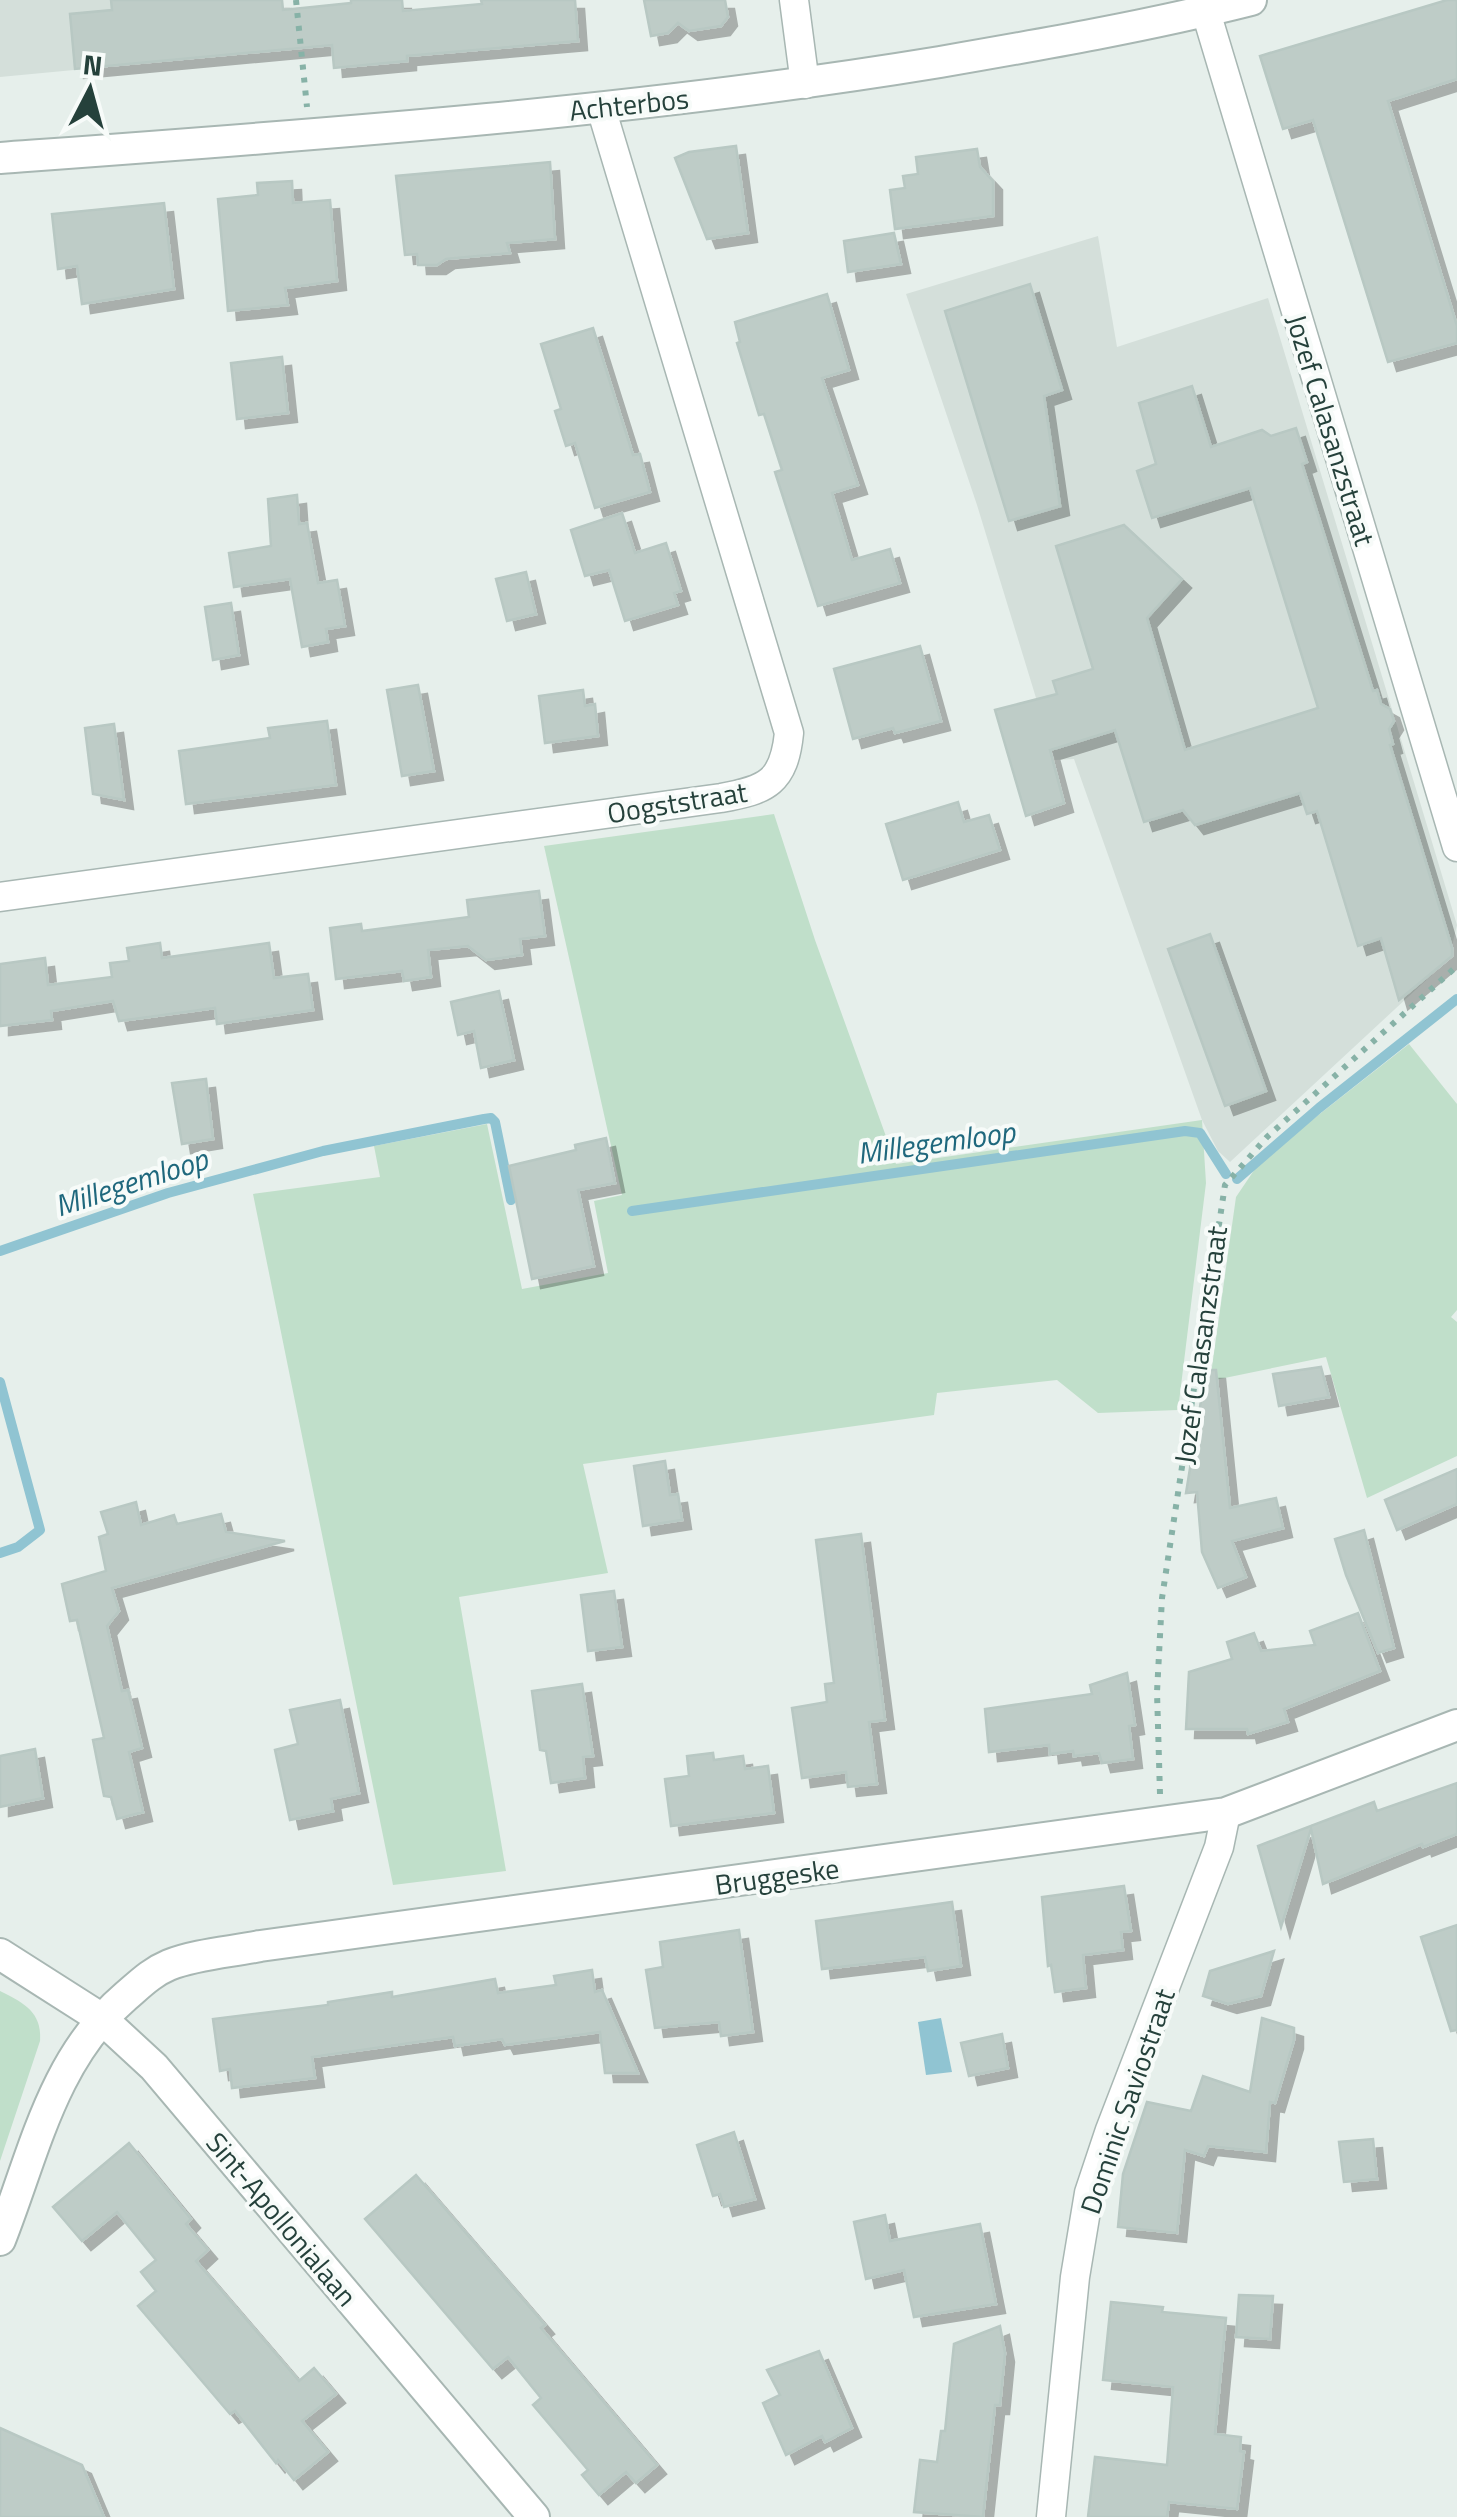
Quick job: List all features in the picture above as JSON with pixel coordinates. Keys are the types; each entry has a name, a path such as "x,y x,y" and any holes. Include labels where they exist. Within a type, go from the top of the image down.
{"street":[{"path":"794,0 805,84"},
{"name":"Achterbos","path":"0,158 601,108 805,84 1081,38 1251,0"},
{"name":"Jozef Calasanzstraat","path":"1206,12 1457,847"},
{"name":"Oogststraat","path":"0,897 721,798 749,793 772,782 786,760 789,733 601,108"},
{"name":"Bruggeske","path":"2,2231 58,2081 75,2052 102,2018 148,1977 171,1964 260,1946 1226,1813 1457,1725"},
{"name":"Dominic Saviostraat","path":"1051,2517 1075,2277 1090,2193 1110,2130 1219,1847 1226,1813"},
{"name":"Sint-Apollonialaan","path":"0,1954 102,2018 154,2067 534,2517"}],"path":[{"path":"296,0 309,133"},
{"name":"Jozef Calasanzstraat","path":"1161,1824 1157,1692 1162,1598 1225,1185 1266,1137 1457,966"}],"shaded area":[{"path":"0,0 282,0 286,50 0,77"},
{"path":"1098,236 1117,347 1268,298 1457,925 1449,959 1230,1162 1218,1151 1202,1120 1074,759 1055,760 977,505 906,294"}],"green space":[{"path":"774,814 896,1164 1202,1120 1206,1183 1178,1410 1098,1413 1057,1380 937,1393 934,1415 583,1464 608,1573 459,1597 506,1871 393,1885 253,1194 380,1177 374,1146 487,1124 522,1289 608,1273 594,1201 622,1195 544,846"},
{"path":"1409,1044 1457,1104 1457,1310 1451,1317 1457,1322 1457,1456 1367,1498 1326,1357 1210,1381 1236,1197 1261,1160"},
{"path":"0,1991 24,2004 35,2016 40,2041 0,2161"}],"water":[{"path":"941,2018 952,2072 926,2075 918,2022"}],"building":[{"path":"111,0 282,0 283,10 351,0 402,0 403,11 482,4 481,0 575,0 578,41 407,56 407,61 334,68 332,45 75,69 70,14 112,10"},
{"path":"644,0 725,0 728,17 721,26 689,31 678,23 668,33 651,36"},
{"path":"1457,0 1457,79 1388,101 1457,326 1457,343 1388,362 1313,120 1283,129 1260,56"},
{"path":"736,146 748,233 707,239 675,158 689,152"},
{"path":"977,149 980,167 993,181 993,216 895,229 890,190 905,188 903,176 918,174 916,157"},
{"path":"550,162 555,239 507,243 510,253 446,259 437,265 418,265 417,254 405,255 396,176"},
{"path":"292,181 293,203 330,200 337,281 285,288 288,305 228,311 218,199 258,195 257,183"},
{"path":"164,203 174,289 82,304 77,266 58,269 52,214"},
{"path":"894,233 901,264 848,272 844,241"},
{"path":"1030,284 1062,390 1044,396 1060,506 1009,521 945,311"},
{"path":"827,294 849,370 822,378 858,485 832,493 852,560 890,549 900,583 818,606 775,472 782,470 764,414 759,415 737,343 740,342 735,322"},
{"path":"593,328 633,455 640,454 650,492 595,508 575,443 566,446 555,411 561,409 541,344"},
{"path":"282,357 288,413 237,419 231,363"},
{"path":"1192,386 1211,447 1262,430 1271,436 1296,428 1307,462 1302,464 1373,691 1377,690 1381,704 1390,709 1394,721 1389,729 1393,744 1390,745 1452,948 1452,956 1399,1000 1381,938 1358,946 1317,811 1307,814 1300,793 1195,825 1183,810 1144,822 1115,730 1050,750 1064,803 1026,816 995,710 1057,694 1053,681 1093,669 1056,546 1124,525 1182,579 1147,618 1185,750 1318,708 1250,488 1152,518 1137,471 1156,464 1139,403"},
{"path":"297,495 299,524 307,523 318,583 337,580 345,626 326,629 328,642 302,647 290,579 234,587 229,553 271,546 268,499"},
{"path":"622,513 635,553 666,543 681,591 674,593 678,605 625,621 609,570 585,576 571,530"},
{"path":"526,572 536,614 507,621 496,579"},
{"path":"231,603 239,655 213,660 205,607"},
{"path":"920,646 941,721 853,739 834,669"},
{"path":"418,685 434,771 402,776 387,690"},
{"path":"583,690 585,706 595,704 598,736 545,743 539,696"},
{"path":"327,721 336,785 186,804 179,751 270,738 268,728"},
{"path":"114,724 124,800 93,794 85,728"},
{"path":"958,802 964,822 989,815 1000,850 903,880 886,824"},
{"path":"539,891 545,936 520,939 522,955 486,960 468,946 428,950 431,977 404,981 402,971 336,979 330,928 361,924 362,931 469,917 467,900"},
{"path":"1210,934 1266,1091 1225,1106 1168,949"},
{"path":"160,943 162,958 269,943 274,978 308,974 313,1010 217,1024 215,1008 119,1021 113,1001 51,1011 52,1020 0,1026 0,964 45,958 48,985 112,977 110,963 129,961 127,948"},
{"path":"499,991 514,1060 481,1068 474,1031 458,1035 451,1002"},
{"path":"206,1079 213,1139 182,1144 172,1083"},
{"path":"606,1138 615,1183 578,1190 594,1266 532,1279 509,1166 576,1150 575,1145"},
{"path":"1321,1367 1329,1397 1279,1406 1273,1374"},
{"path":"1206,1370 1216,1370 1230,1508 1276,1498 1283,1528 1232,1541 1246,1577 1218,1588 1202,1552 1197,1492 1186,1493"},
{"path":"665,1461 670,1495 678,1494 682,1520 643,1526 634,1466"},
{"path":"1457,1469 1457,1504 1397,1530 1385,1500"},
{"path":"136,1502 141,1525 174,1515 177,1524 221,1514 226,1532 285,1541 112,1588 119,1611 107,1626 122,1691 128,1690 142,1748 129,1752 143,1812 117,1819 111,1797 104,1796 93,1740 104,1738 77,1620 70,1621 62,1584 106,1571 99,1537 108,1534 101,1512"},
{"path":"1364,1530 1394,1648 1378,1653 1335,1539"},
{"path":"861,1534 885,1720 869,1722 877,1784 848,1787 846,1772 802,1778 792,1708 827,1702 825,1684 834,1683 816,1540"},
{"path":"614,1591 622,1647 588,1651 581,1595"},
{"path":"1358,1613 1380,1671 1284,1709 1288,1722 1248,1734 1247,1729 1186,1729 1189,1672 1232,1659 1227,1642 1254,1633 1261,1651 1315,1645 1310,1631"},
{"path":"1127,1673 1135,1725 1129,1726 1133,1759 1102,1763 1099,1753 1050,1754 1049,1745 989,1752 985,1709 1092,1694 1090,1685"},
{"path":"582,1684 593,1756 583,1757 585,1778 551,1783 546,1751 540,1750 532,1691"},
{"path":"340,1700 359,1793 331,1799 333,1811 290,1820 275,1750 298,1744 290,1710"},
{"path":"35,1749 43,1798 0,1807 0,1756"},
{"path":"713,1753 714,1760 743,1756 745,1769 768,1766 774,1813 671,1826 665,1779 689,1776 687,1756"},
{"path":"1457,1783 1457,1834 1323,1884 1311,1829 1281,1927 1258,1846 1374,1802 1377,1811"},
{"path":"1124,1886 1131,1931 1121,1932 1123,1950 1083,1955 1086,1988 1055,1992 1051,1965 1048,1966 1042,1897"},
{"path":"952,1902 961,1966 928,1971 925,1957 822,1969 816,1921"},
{"path":"1457,1925 1457,2030 1451,2031 1421,1937"},
{"path":"739,1930 753,2032 721,2036 719,2022 655,2028 646,1970 663,1967 660,1942"},
{"path":"1274,1951 1261,1996 1228,2004 1203,1996 1210,1971"},
{"path":"592,1970 595,1992 602,1990 638,2073 605,2073 600,2032 505,2045 502,2039 455,2046 453,2037 312,2057 315,2078 232,2088 230,2069 220,2071 213,2019 328,2005 392,1992 392,1997 495,1979 498,1993 556,1985 554,1976"},
{"path":"1262,2018 1294,2028 1275,2103 1270,2102 1266,2152 1208,2146 1204,2156 1185,2150 1177,2233 1118,2227 1123,2174 1147,2102 1191,2111 1203,2076 1250,2092"},
{"path":"1002,2034 1008,2068 969,2076 961,2043"},
{"path":"734,2132 755,2199 724,2207 720,2194 713,2196 697,2145"},
{"path":"1373,2139 1377,2179 1344,2182 1339,2142"},
{"path":"129,2143 191,2219 186,2224 208,2250 196,2261 299,2381 314,2368 336,2394 302,2421 328,2452 294,2480 235,2411 230,2414 138,2306 156,2291 141,2272 156,2260 117,2212 82,2241 53,2207"},
{"path":"416,2175 545,2325 541,2328 657,2465 636,2483 626,2472 599,2495 582,2475 588,2470 533,2405 541,2398 508,2357 493,2369 365,2219"},
{"path":"885,2215 890,2241 980,2224 996,2304 914,2317 904,2270 866,2279 854,2222"},
{"path":"1239,2295 1273,2296 1270,2339 1236,2337"},
{"path":"1111,2302 1226,2318 1215,2434 1241,2437 1240,2451 1244,2452 1237,2509 1169,2502 1167,2517 1088,2517 1095,2457 1167,2465 1173,2387 1103,2380"},
{"path":"1000,2326 1005,2353 983,2517 914,2512 920,2460 937,2462 941,2431 945,2431 954,2344"},
{"path":"819,2351 852,2428 825,2442 822,2436 786,2455 763,2403 780,2395 767,2370"},
{"path":"0,2428 82,2465 104,2517 0,2517"}],"waterway":[{"name":"Millegemloop","path":"1237,1179 1319,1108 1457,999"},
{"name":"Millegemloop","path":"0,1251 168,1193 323,1151 491,1118 511,1200"},
{"name":"Millegemloop","path":"632,1211 1185,1131 1200,1133 1226,1174"},
{"name":"Millegemloop","path":"0,1382 40,1530 18,1547 0,1553"}]}
